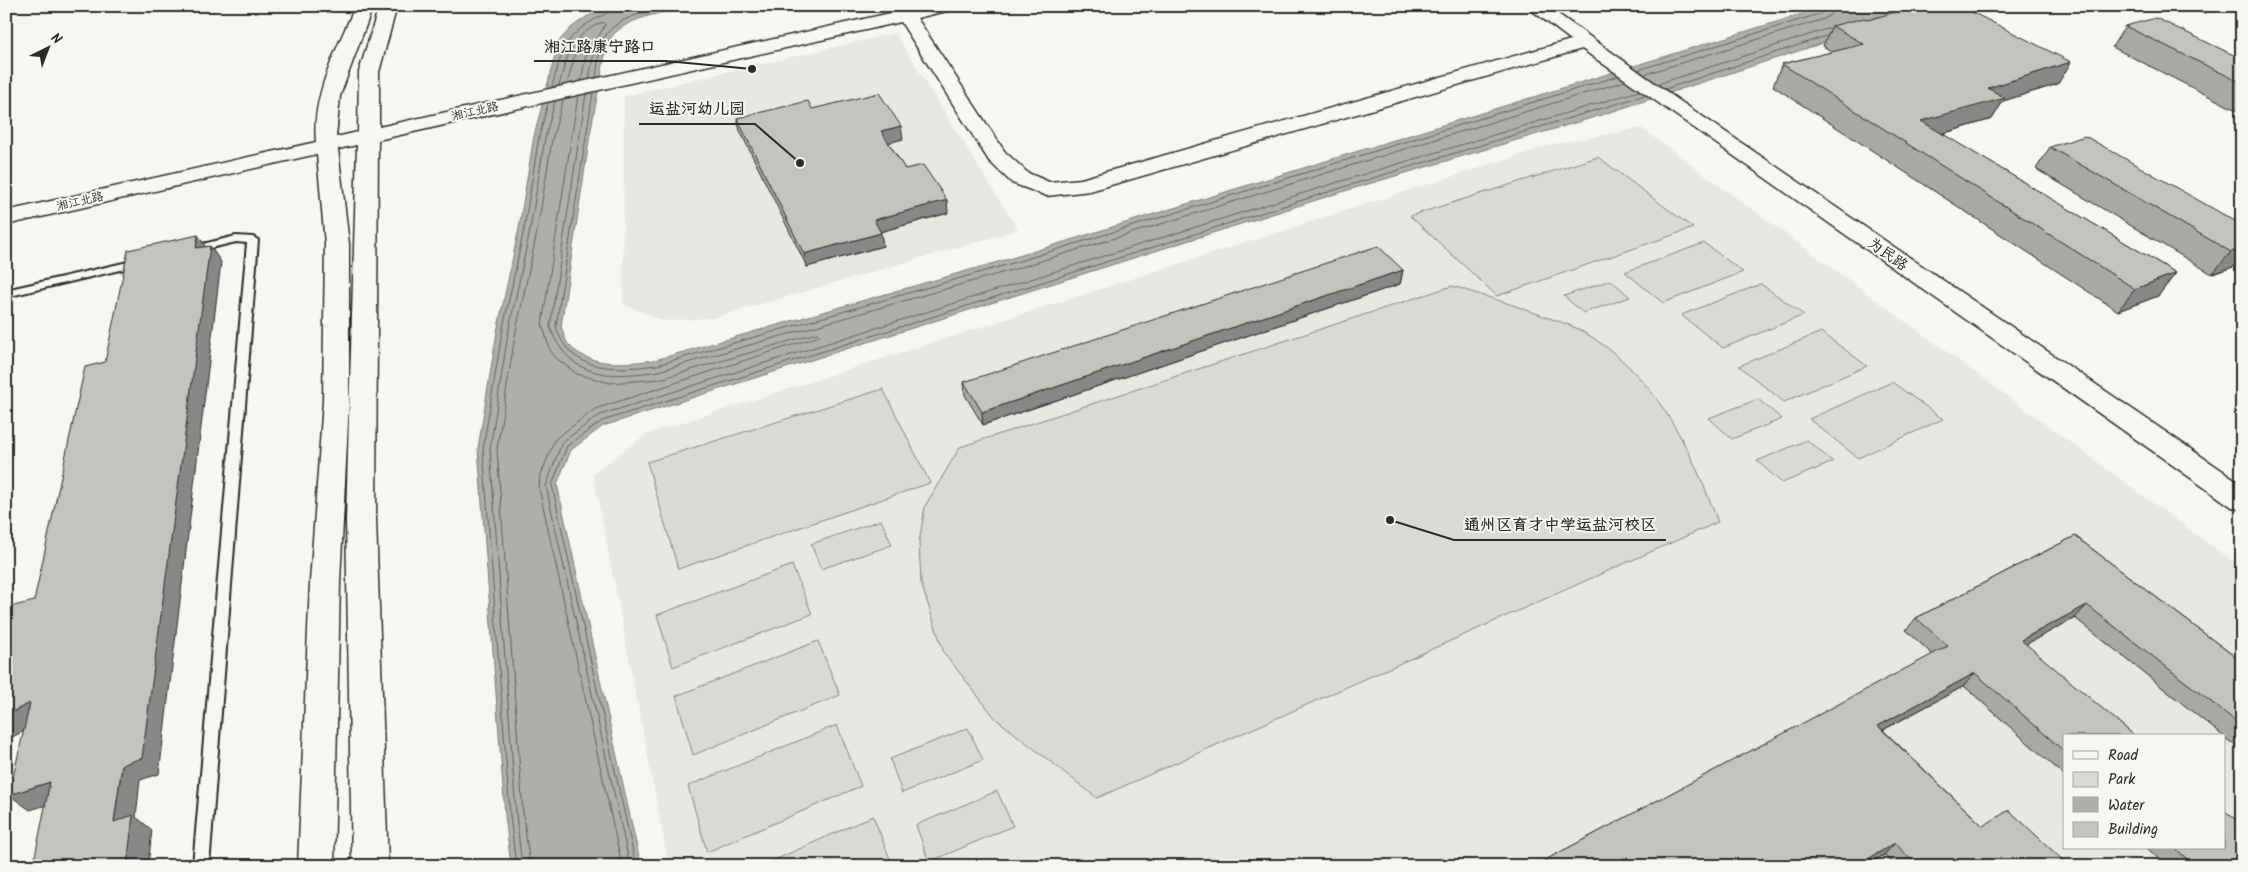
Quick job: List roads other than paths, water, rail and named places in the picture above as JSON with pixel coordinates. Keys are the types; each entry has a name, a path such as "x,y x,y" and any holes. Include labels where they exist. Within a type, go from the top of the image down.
{"street":[{"path":"316,866 325,582 336,401 337,244 327,137 330,96 364,6"},
{"path":"370,866 360,520 369,72 388,6"},
{"name":"湘江北路","path":"6,218 327,137 614,72 881,6"},
{"name":"湘江北路","path":"614,72 902,11 945,6"},
{"name":"为民路","path":"1535,6 1670,102 2242,499"},
{"path":"902,11 997,156 1020,178 1047,189 1082,186 1586,42"},
{"name":"湘江北路","path":"6,199 327,137"}],"lane":[{"path":"178,253 236,239 253,240 201,866"},
{"path":"6,294 158,258"}],"water":[{"path":"612,6 696,6 659,13 634,21 614,34 607,44 590,134 561,326 568,344 577,352 598,361 621,363 655,360 1012,258 1828,6 1937,6 1595,117 1348,190 603,426 571,450 557,484 641,866 511,866 505,815 478,448 497,332 519,228 534,136 559,41 572,27 586,17"}],"place":[{"name":"湘江路康宁路口","path":"752,69"},
{"name":"运盐河幼儿园","path":"800,163"},
{"name":"通州区育才中学运盐河校区","path":"1390,520"}]}
